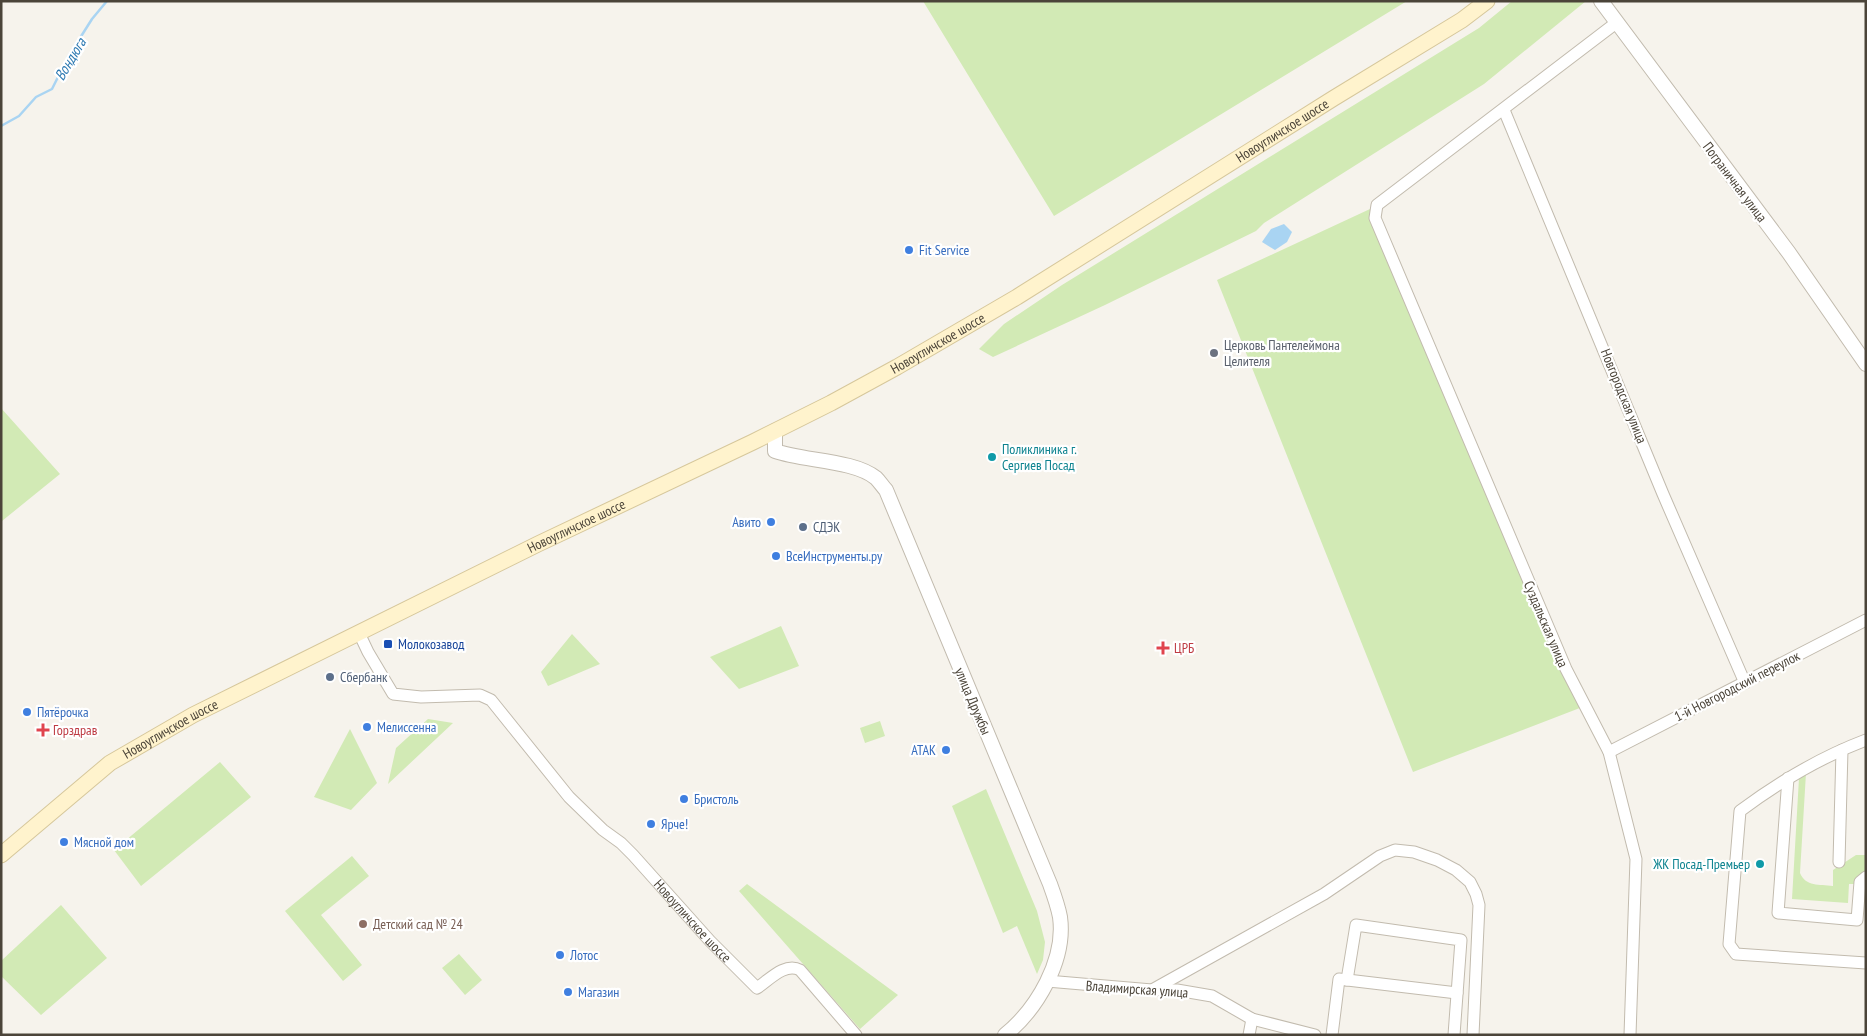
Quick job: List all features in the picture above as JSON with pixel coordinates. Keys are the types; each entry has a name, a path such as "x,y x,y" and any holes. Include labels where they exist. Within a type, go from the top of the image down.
{"main road":[{"name":"Новоугличское шоссе","path":"1,855 110,763 193,715 538,544 775,431 897,367 1017,297 1455,24 1487,1"}],"street":[{"name":"Пограничная улица","path":"1601,1 1789,253 1866,364"},
{"path":"1504,110 1616,23"},
{"name":"Суздальская улица","path":"1504,110 1376,205 1375,218 1378,230 1566,670 1609,752 1636,859 1630,1035"},
{"name":"Новгородская улица","path":"1504,110 1663,494 1745,683"},
{"path":"775,431 775,451"},
{"name":"улица Дружбы","path":"752,442 775,451 863,471 876,478 886,490 1058,905 1061,937 1057,955 1047,981 1030,1010 1005,1035"},
{"name":"1-й Новгородский переулок","path":"1609,752 1866,620"},
{"name":"Новоугличское шоссе","path":"360,633 368,652 393,694 421,697 480,695 491,700 569,797 603,830 621,843 633,855 710,941 757,988 783,969 794,967 800,970 856,1035"},
{"path":"1866,740 1842,750 1788,778 1740,811 1729,944 1736,954 1866,963"},
{"path":"1839,862 1842,750"},
{"path":"1788,778 1778,913 1857,920 1860,882 1866,877"},
{"path":"1152,990 1324,894 1380,856 1395,850 1414,852 1437,860 1456,870 1470,882 1476,894 1479,905 1473,1035"},
{"path":"1347,980 1356,925 1461,940 1454,1035"},
{"path":"1332,1035 1339,979 1457,993"},
{"name":"Владимирская улица","path":"1047,981 1152,990 1177,990 1212,996 1252,1019 1311,1034"},
{"path":"1249,1035 1252,1019"}],"green space":[{"path":"923,1 1407,1 1054,216"},
{"path":"1512,1 1586,1 1484,84 1264,223 1256,231 993,357 979,349 1004,324 1062,285 1479,28"},
{"path":"1370,209 1585,706 1413,772 1217,280"},
{"path":"1,408 60,474 2,521 1,525"},
{"path":"781,626 799,666 739,689 710,657"},
{"path":"572,634 600,664 548,686 541,672"},
{"path":"428,719 453,723 388,784 396,748"},
{"path":"880,721 885,736 865,743 860,728"},
{"path":"350,729 377,783 351,810 314,797"},
{"path":"220,762 251,797 141,886 114,850"},
{"path":"1806,773 1800,873 1809,883 1833,886 1833,870 1856,855 1865,855 1866,877 1856,884 1849,884 1848,903 1792,899 1799,778"},
{"path":"986,789 1037,911 1045,942 1043,960 1037,974 1017,926 1003,933 952,806"},
{"path":"352,856 369,876 321,915 362,965 343,981 285,911"},
{"path":"747,884 898,995 860,1029 739,891"},
{"path":"61,905 107,958 41,1015 1,976 1,961"},
{"path":"459,954 482,980 465,995 442,968"}],"water":[{"path":"1284,224 1292,232 1287,242 1275,250 1262,242 1271,229"}],"waterway":[{"name":"Вондюга","path":"1,126 19,116 36,97 52,89 68,57 92,19 107,1"}],"place":[{"name":"Fit Service","path":"909,250"},
{"name":"Церковь Пантелеймона Целителя","path":"1214,353"},
{"name":"Поликлиника г. Сергиев Посад","path":"992,457"},
{"name":"Авито","path":"771,522"},
{"name":"СДЭК","path":"803,527"},
{"name":"ВсеИнструменты.ру","path":"776,556"},
{"name":"Молокозавод","path":"388,644"},
{"name":"ЦРБ","path":"1163,648"},
{"name":"Сбербанк","path":"330,677"},
{"name":"Пятёрочка","path":"27,712"},
{"name":"Мелиссенна","path":"367,727"},
{"name":"Горздрав","path":"43,730"},
{"name":"АТАК","path":"946,750"},
{"name":"Бристоль","path":"684,799"},
{"name":"Ярче!","path":"651,824"},
{"name":"Мясной дом","path":"64,842"},
{"name":"ЖК Посад-Премьер","path":"1760,864"},
{"name":"Детский сад № 24","path":"363,924"},
{"name":"Лотос","path":"560,955"},
{"name":"Магазин","path":"568,992"}]}
